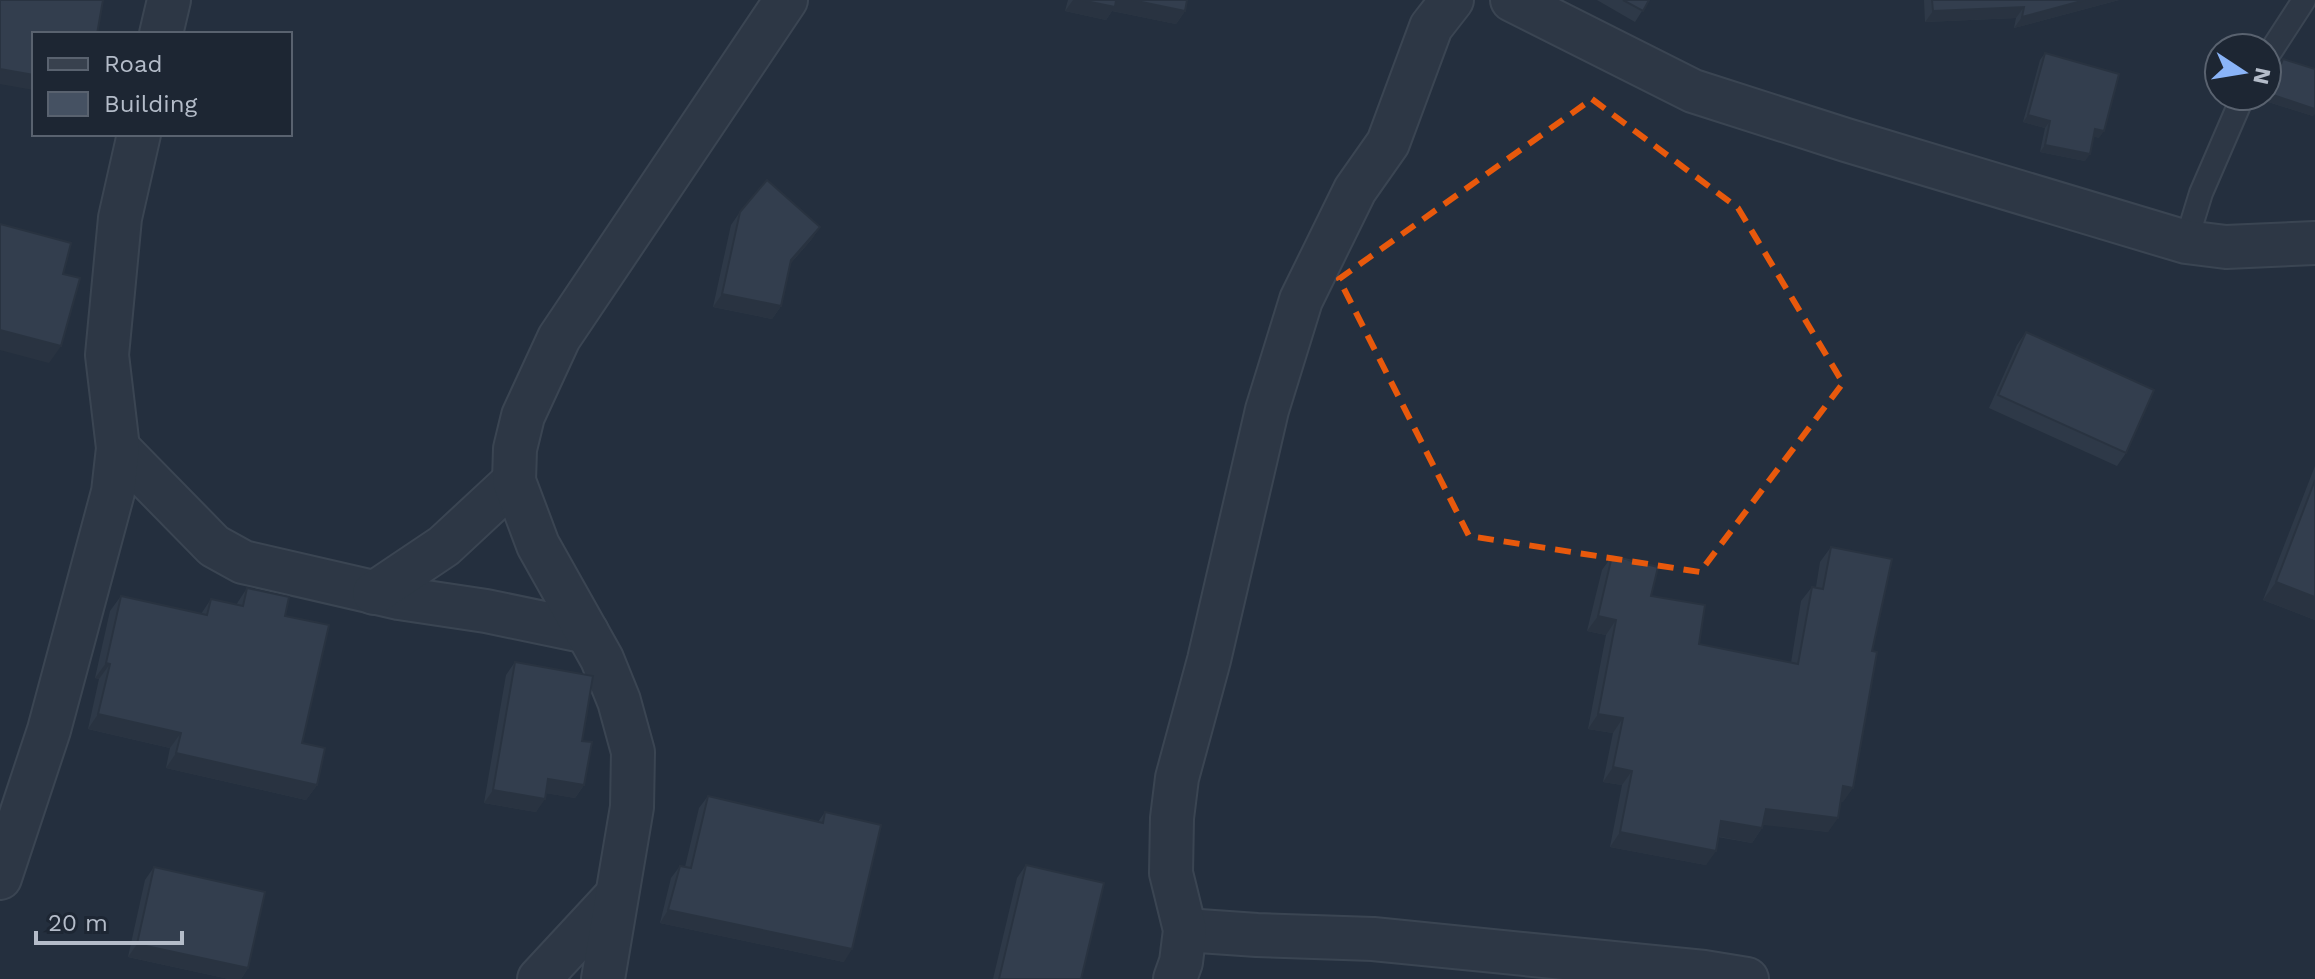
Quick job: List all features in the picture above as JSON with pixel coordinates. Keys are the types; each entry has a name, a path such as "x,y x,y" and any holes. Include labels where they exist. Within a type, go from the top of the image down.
{"street":[{"path":"161,32 169,0"},
{"path":"603,979 632,807 633,752 619,701 602,659 538,545 514,481 515,449 523,416 559,338 786,0"},
{"path":"1175,979 1181,962 1185,930 1171,873 1172,818 1177,778 1209,660 1267,410 1301,300 1355,190 1388,143 1431,27 1452,0"},
{"path":"1512,0 1693,91 1846,140 2186,242 2226,247 2315,243"},
{"path":"0,878 49,730 113,492 118,448 107,355 120,218 139,136"},
{"path":"118,448 214,546 243,562 374,593 486,611 587,632"},
{"path":"374,593 444,546 514,481"},
{"path":"539,979 616,896"},
{"path":"1185,930 1373,939 1747,979"}],"lane":[{"path":"2283,32 2304,0"},
{"path":"2186,242 2219,148 2236,112"}],"highlighted area":[{"path":"1592,99 1738,208 1843,383 1700,572 1469,536 1339,279"}],"building":[{"path":"0,0 103,0 97,32 32,32 32,75 0,69"},
{"path":"1081,0 1116,0 1115,7"},
{"path":"1132,0 1187,0 1185,11"},
{"path":"1623,0 1649,0 1643,11"},
{"path":"1932,0 2085,0 2022,17 2024,7 1933,11"},
{"path":"2045,53 2119,74 2104,131 2095,129 2090,154 2045,145 2050,121 2028,115"},
{"path":"2283,59 2315,69 2315,109 2283,98"},
{"path":"767,180 820,227 791,260 781,306 722,294 740,212"},
{"path":"0,224 71,243 63,274 80,278 61,346 0,330"},
{"path":"2026,332 2154,390 2126,453 1998,395"},
{"path":"2315,480 2315,597 2276,582"},
{"path":"1831,547 1892,559 1872,651 1877,652 1853,788 1843,786 1838,818 1766,809 1762,828 1721,821 1716,851 1620,832 1632,771 1613,767 1623,718 1598,714 1616,620 1598,616 1612,556 1658,567 1651,596 1705,605 1699,644 1798,664 1812,587 1823,589"},
{"path":"247,588 289,597 285,616 329,625 302,743 325,748 317,785 176,753 181,733 98,714 121,596 207,615 211,599 243,606"},
{"path":"515,662 593,676 582,741 592,742 584,785 548,779 545,799 493,790"},
{"path":"708,796 823,823 825,812 881,825 852,949 668,910 680,866 691,868"},
{"path":"1026,865 1104,883 1081,979 999,979"},
{"path":"154,867 265,892 248,968 137,944"}]}
